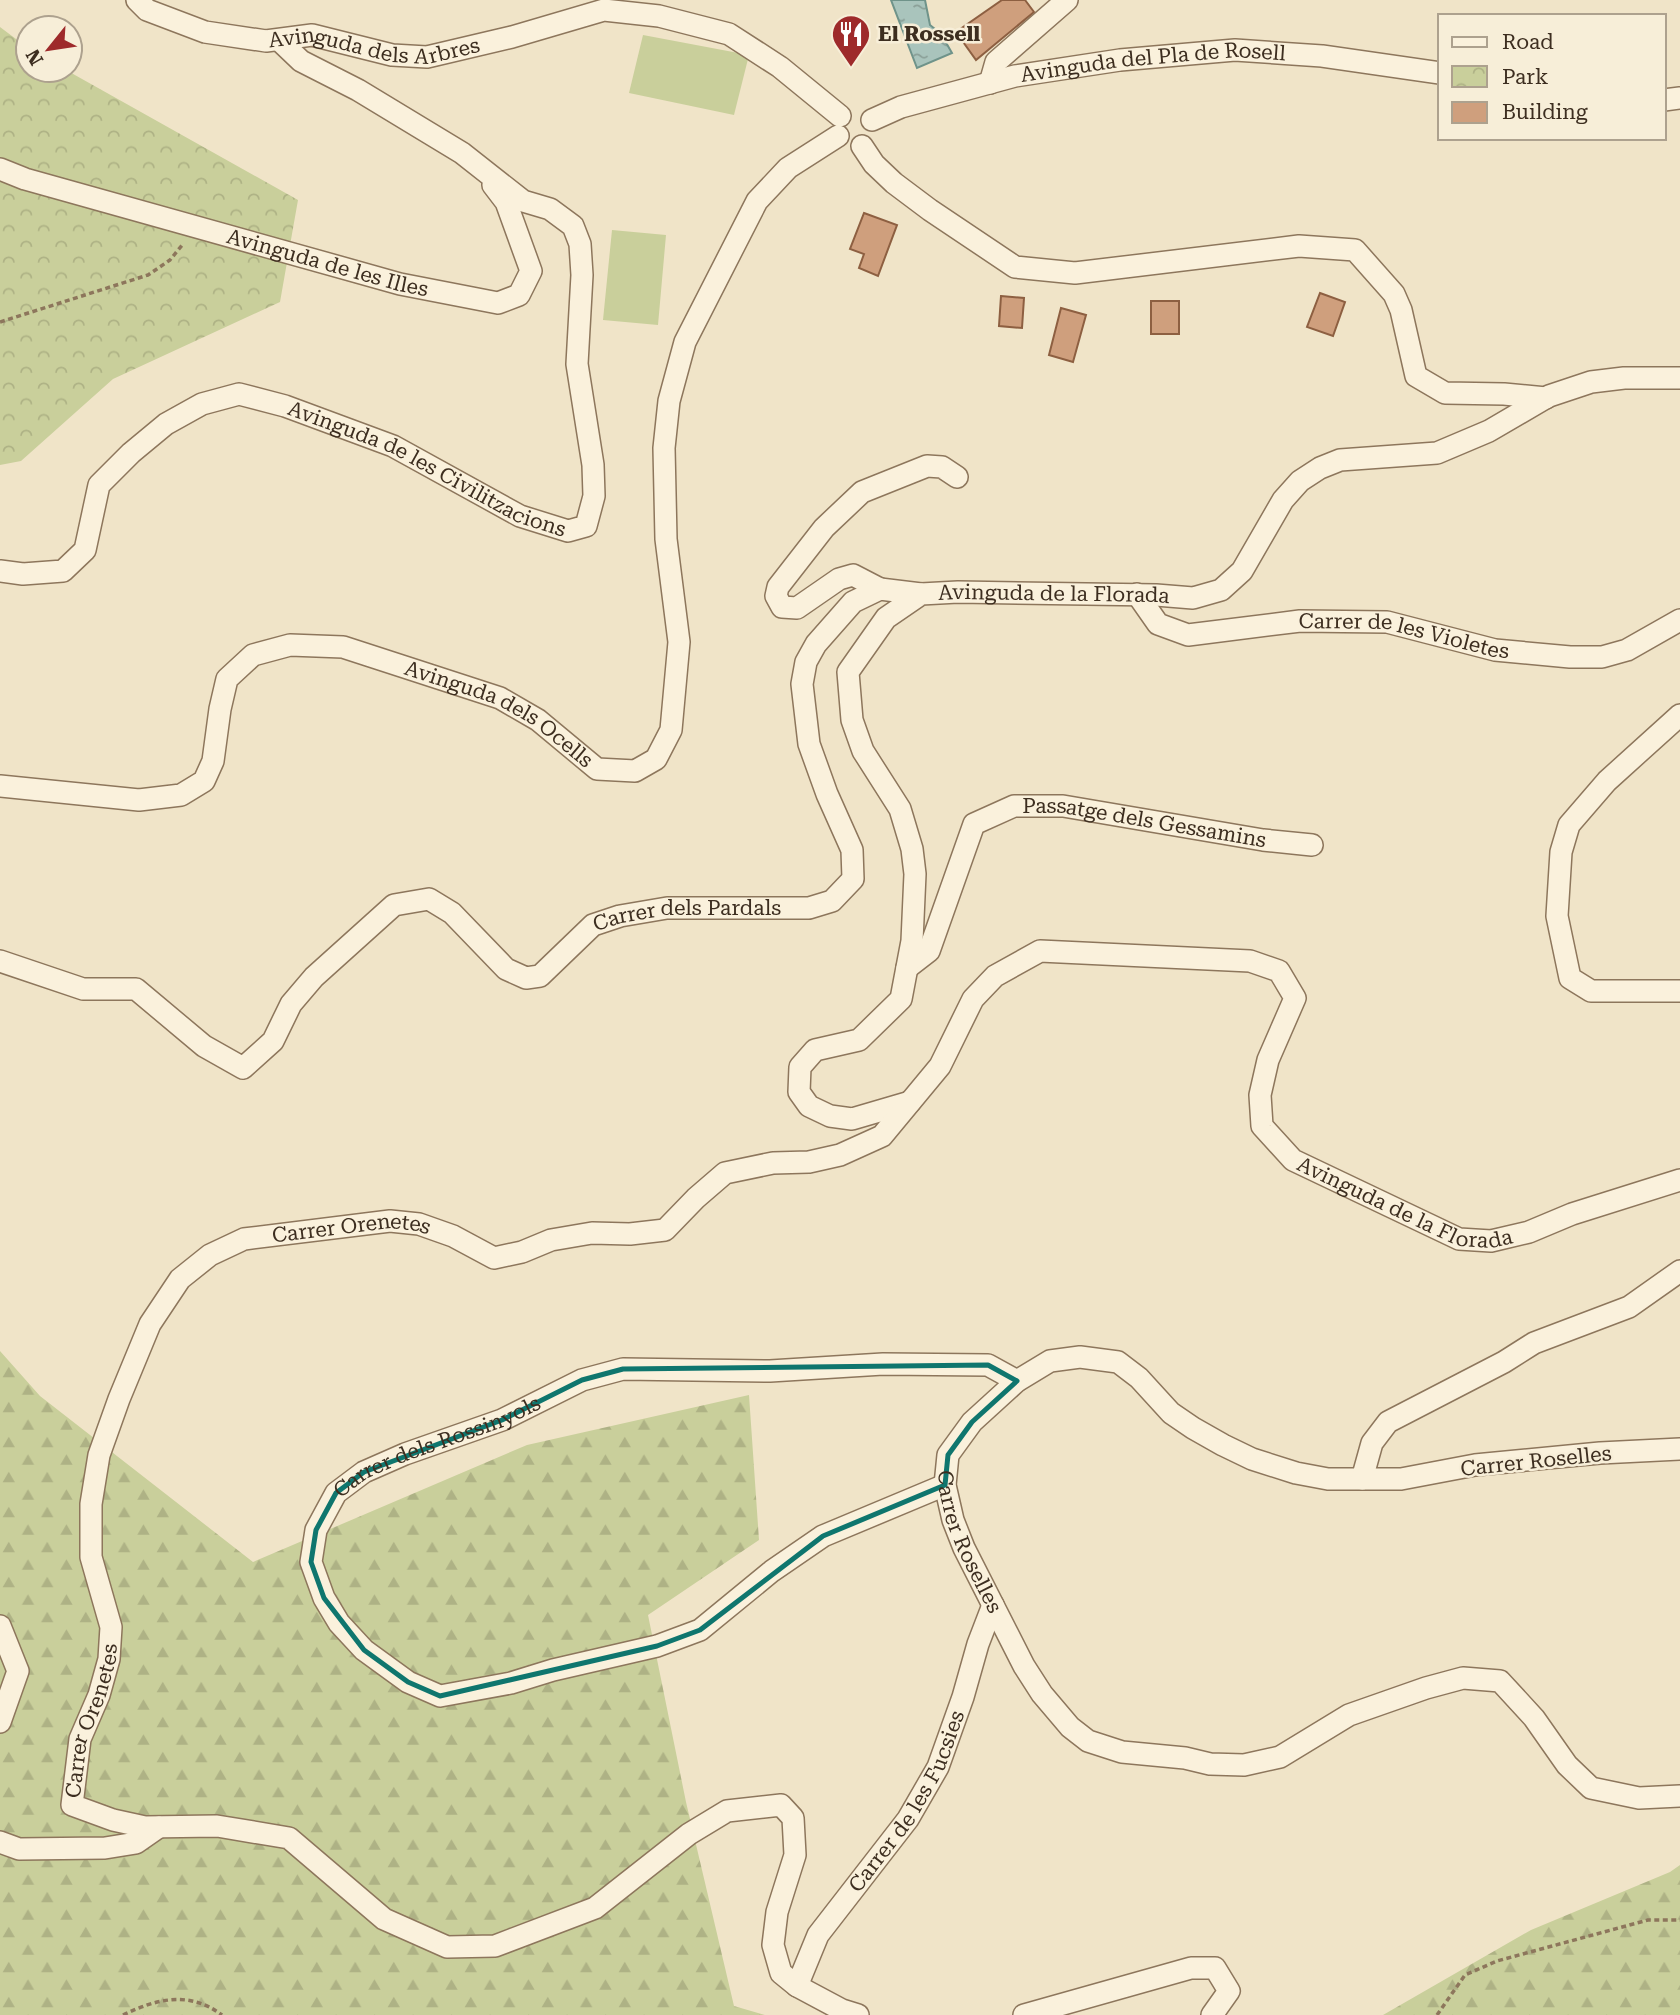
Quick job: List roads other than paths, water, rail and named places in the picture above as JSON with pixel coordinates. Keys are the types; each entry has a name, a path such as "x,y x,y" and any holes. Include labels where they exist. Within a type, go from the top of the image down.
{"street":[{"name":"Avinguda dels Arbres","path":"137,0 147,10 205,32 266,41 312,35 392,55 427,57 512,37 607,5"},
{"path":"990,83 996,62 1068,0"},
{"path":"607,5 729,34 780,67 839,126 846,145 862,146 869,141 873,133 872,120 862,110 853,109 839,126"},
{"name":"Avinguda de les Civilitzacions","path":"0,571 23,574 62,571 85,550 99,485 131,453 166,424 202,404 239,394 285,406 394,446 520,516 568,531 586,526 594,496 593,465 577,364 582,275 580,244 573,226 550,209 523,201 462,153 358,90 302,61 279,40"},
{"name":"Avinguda del Pla de Rosell","path":"872,120 901,107 1015,76 1121,60 1235,50 1322,56 1438,73"},
{"name":"Avinguda dels Ocells","path":"0,786 139,800 181,794 204,781 213,761 227,679 253,655 290,645 343,647 500,698 538,720 597,769 635,771 656,759 671,730 679,642 666,539 664,448 669,401 685,342 757,201 788,168 839,126"},
{"path":"862,146 874,164 894,183 1015,267 1075,273 1299,246 1355,250 1394,294 1401,310 1416,376 1446,393 1546,398 1591,382 1680,378"},
{"name":"Avinguda de les Illes","path":"0,169 25,179 194,228 400,284 498,303 520,295 531,271 506,202 479,167"},
{"name":"Avinguda de la Florada","path":"1546,398 1479,436 1437,453 1340,460 1320,468 1300,481 1283,500 1242,571 1221,590 1193,598 1137,594 921,594 886,618 848,672 852,720 863,751 900,809 912,849 915,874 907,968 901,999 859,1040 815,1050 800,1067 799,1091 809,1105 830,1116 852,1119 912,1102 940,1066 973,999 995,976 1040,951 1250,961 1279,971 1295,998 1268,1059 1260,1095 1262,1126 1293,1160 1458,1239 1480,1241 1529,1232 1572,1214 1680,1180"},
{"path":"921,594 880,589 853,575 839,579 797,608 782,607 776,596 778,587 824,528 862,492 926,466 942,467 957,477"},
{"name":"Carrer dels Pardals","path":"0,961 83,989 136,989 204,1046 243,1068 273,1041 291,1004 314,977 394,905 429,899 452,913 506,969 526,978 540,976 593,925 620,916 667,908 809,908 832,901 853,878 852,850 827,794 809,744 802,684 807,662 816,644 853,601 880,589"},
{"name":"Carrer de les Violetes","path":"1137,594 1158,624 1188,635 1300,621 1387,622 1495,650 1570,657 1602,657 1627,650 1680,620"},
{"path":"1680,715 1607,781 1569,825 1561,852 1557,916 1570,978 1591,991 1680,991"},
{"name":"Passatge dels Gessamins","path":"907,968 929,951 974,824 1014,806 1062,806 1250,838 1312,845"},
{"name":"Carrer Orenetes","path":"858,2015 842,2010 797,1986 781,1973 773,1945 777,1912 795,1855 793,1818 781,1805 727,1811 689,1833 594,1908 495,1946 447,1947 384,1919 289,1838 217,1826 159,1827 113,1820 72,1805 80,1739 99,1695 109,1659 111,1627 91,1557 92,1504 99,1455 118,1399 150,1324 180,1279 210,1255 244,1239 390,1221 419,1224 453,1236 494,1258 522,1252 551,1240 592,1233 630,1234 666,1230 696,1198 725,1173 773,1163 809,1162 840,1154 882,1136 912,1102"},
{"path":"1362,1479 1372,1443 1388,1422 1504,1362 1534,1343 1629,1307 1680,1271"},
{"name":"Carrer Roselles","path":"1680,1449 1600,1453 1475,1465 1401,1479 1328,1479 1296,1473 1252,1459 1223,1446 1171,1413 1139,1378 1118,1362 1080,1357 1050,1360 1017,1381 972,1422 948,1455 945,1485 953,1520 964,1548 1024,1666 1042,1694 1070,1727 1088,1741 1122,1752 1185,1758 1210,1764 1244,1765 1280,1757 1349,1715 1426,1688 1463,1678 1500,1681 1534,1718 1567,1765 1591,1788 1640,1798 1680,1796"},
{"name":"Carrer dels Rossinyols","path":"945,1485 823,1536 772,1571 700,1630 657,1646 553,1670 510,1683 440,1696 408,1682 364,1650 339,1623 324,1598 311,1562 316,1530 336,1493 364,1472 405,1454 502,1420 582,1380 623,1369 770,1371 883,1364 988,1365 1017,1381"},
{"name":"Carrer de les Fucsies","path":"797,1986 818,1935 908,1819 938,1767 993,1605"},
{"path":"0,1626 18,1671 0,1721"},
{"path":"0,1842 19,1849 105,1849 136,1843 159,1827"},
{"path":"1024,2015 1191,1968 1215,1968 1229,1991 1212,2015"}],"water":[{"path":"891,0 925,0 930,25 941,34 952,53 917,68"}],"place":[{"name":"El Rossell","path":"851,68"}]}
